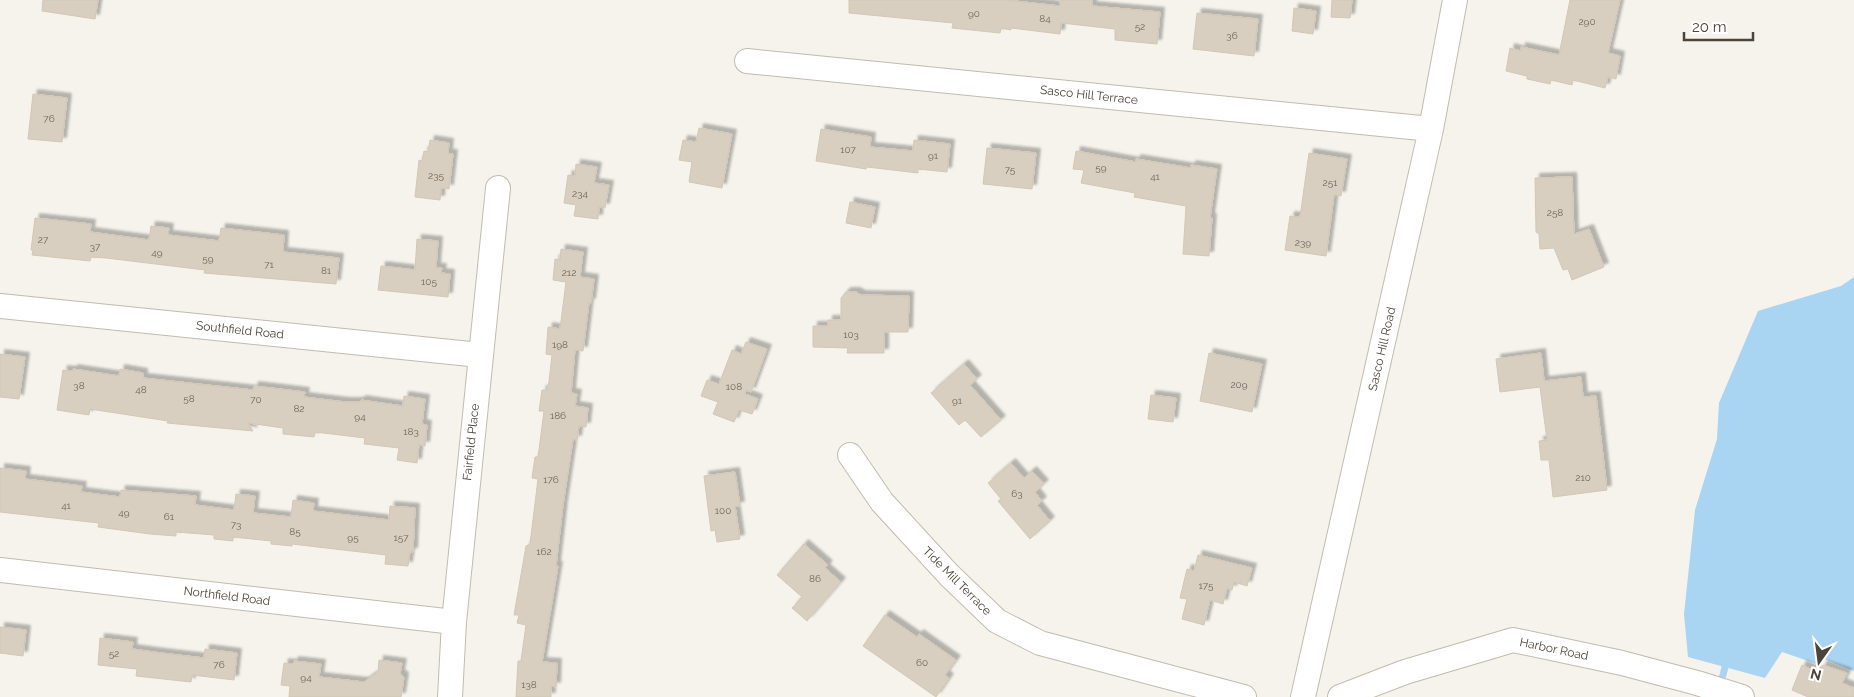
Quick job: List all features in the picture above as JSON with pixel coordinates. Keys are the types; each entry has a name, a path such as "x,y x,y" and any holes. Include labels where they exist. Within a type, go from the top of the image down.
{"street":[{"name":"Sasco Hill Road","path":"1304,697 1431,129 1455,0"},
{"name":"Sasco Hill Terrace","path":"747,61 1431,129"},
{"name":"Fairfield Place","path":"450,697 454,622 498,188"},
{"name":"Southfield Road","path":"0,306 480,355"},
{"name":"Tide Mill Terrace","path":"850,456 882,502 948,575 998,621 1040,643 1244,697"},
{"name":"Northfield Road","path":"0,570 454,622"},
{"name":"Harbor Road","path":"1340,697 1405,672 1513,640 1622,663 1742,697"}],"water":[{"path":"1854,277 1854,671 1822,658 1817,664 1782,652 1765,678 1688,657 1684,614 1695,510 1717,439 1719,403 1758,311 1841,286"}],"building":[{"path":"43,0 98,0 95,19 42,11"},
{"path":"849,0 1006,0 1060,6 1060,0 1092,0 1092,6 1160,12 1157,44 1115,40 1115,29 1061,23 1060,34 1011,28 1011,30 1001,28 1000,33 952,28 953,23 849,13"},
{"path":"1332,0 1352,0 1350,18 1331,17"},
{"path":"1570,0 1620,0 1608,53 1620,56 1616,79 1608,77 1605,88 1573,80 1572,85 1551,80 1550,84 1527,79 1527,76 1506,71 1510,48 1521,51 1521,47 1559,55"},
{"path":"1294,8 1316,11 1313,34 1292,31"},
{"path":"1197,13 1258,19 1254,56 1193,49"},
{"path":"33,94 67,98 62,142 28,139"},
{"path":"699,128 732,134 722,188 689,182 692,162 679,160 683,140 696,142"},
{"path":"821,129 871,137 870,147 913,151 914,140 950,144 947,172 918,169 918,173 867,167 866,169 816,161"},
{"path":"430,140 449,143 448,154 453,154 449,189 441,188 440,200 415,197 419,160 422,161 424,151 428,152"},
{"path":"987,148 1036,153 1032,189 983,184"},
{"path":"1076,151 1136,162 1136,159 1191,168 1191,165 1217,169 1210,218 1212,218 1209,256 1183,254 1186,206 1134,197 1135,193 1081,183 1084,170 1073,169"},
{"path":"1309,153 1347,159 1341,196 1334,195 1326,256 1285,250 1290,216 1300,217"},
{"path":"576,164 597,167 594,183 609,185 605,208 599,207 598,219 574,216 576,205 564,203 568,175 575,176"},
{"path":"1572,177 1574,234 1589,229 1604,267 1572,280 1568,269 1563,270 1554,248 1540,249 1539,234 1536,232 1535,178"},
{"path":"850,202 875,207 871,228 846,223"},
{"path":"35,218 91,224 90,232 149,240 151,226 169,228 168,235 219,241 221,228 284,235 283,252 339,258 336,284 204,273 205,270 106,258 91,257 90,261 32,255"},
{"path":"417,239 438,241 436,268 442,268 441,273 450,274 448,297 378,290 381,266 415,270"},
{"path":"561,249 583,252 580,277 594,279 583,351 575,350 571,393 577,394 575,406 588,408 586,427 579,426 577,440 573,439 563,505 556,566 558,566 542,662 557,663 556,687 551,686 551,697 516,697 518,661 521,661 526,625 517,623 519,615 514,615 526,546 530,544 538,479 532,478 535,457 538,457 544,411 539,411 542,390 548,390 552,355 546,354 548,327 560,329 566,282 553,280 555,259 560,260"},
{"path":"846,292 856,292 861,295 909,296 908,332 884,332 884,353 847,353 848,348 813,347 813,326 828,326 828,320 841,320 841,298"},
{"path":"746,342 767,349 751,392 746,390 745,394 758,399 752,414 739,410 734,422 713,414 718,402 701,396 707,380 719,384 732,350 741,354"},
{"path":"1209,353 1262,364 1252,412 1200,401"},
{"path":"1541,353 1544,381 1581,377 1583,397 1596,396 1607,490 1553,497 1549,460 1541,460 1539,441 1547,440 1540,387 1500,392 1496,359"},
{"path":"0,354 25,357 19,399 0,397"},
{"path":"964,364 977,379 970,385 1001,420 981,437 965,420 959,425 931,393"},
{"path":"73,369 119,376 120,369 143,373 143,378 253,390 254,386 305,392 304,397 345,402 359,402 361,400 403,406 404,396 425,399 422,424 427,425 425,446 419,445 417,463 397,460 399,448 364,444 365,438 315,432 314,437 283,434 283,428 248,423 253,431 167,423 168,421 90,409 89,415 57,410 63,370 73,371"},
{"path":"1151,395 1176,398 1173,422 1148,419"},
{"path":"1011,463 1024,478 1032,471 1044,484 1035,492 1042,501 1037,505 1050,521 1030,539 998,501 1001,499 988,483"},
{"path":"0,468 26,471 25,479 82,486 81,492 120,497 121,490 196,496 195,505 234,510 236,494 255,496 253,513 291,517 293,500 314,503 313,511 389,520 390,506 415,508 413,552 410,552 408,566 385,564 386,555 292,544 292,546 271,544 271,541 233,537 233,541 214,539 214,535 176,532 176,536 150,534 98,527 99,523 0,512"},
{"path":"735,472 740,506 735,506 740,539 717,542 715,530 711,531 704,476"},
{"path":"804,544 828,565 825,568 841,582 807,621 792,608 802,597 777,575"},
{"path":"1198,555 1252,568 1247,586 1234,582 1232,590 1227,588 1223,604 1210,600 1204,625 1182,619 1187,599 1180,598 1187,569 1194,571"},
{"path":"885,615 917,637 919,634 956,660 945,675 949,678 936,697 863,646"},
{"path":"0,627 26,630 23,656 0,653"},
{"path":"100,638 133,642 132,649 204,658 205,649 237,653 234,680 192,675 191,682 136,676 137,669 98,665"},
{"path":"379,660 402,663 400,674 404,677 401,697 289,697 290,686 281,685 284,663 293,664 294,661 321,664 319,677 364,682 378,672"},
{"path":"1802,665 1819,673 1823,665 1847,673 1842,683 1854,688 1854,697 1808,697 1792,690"}],"waterway":[{"path":"1720,687 1725,667"}]}
